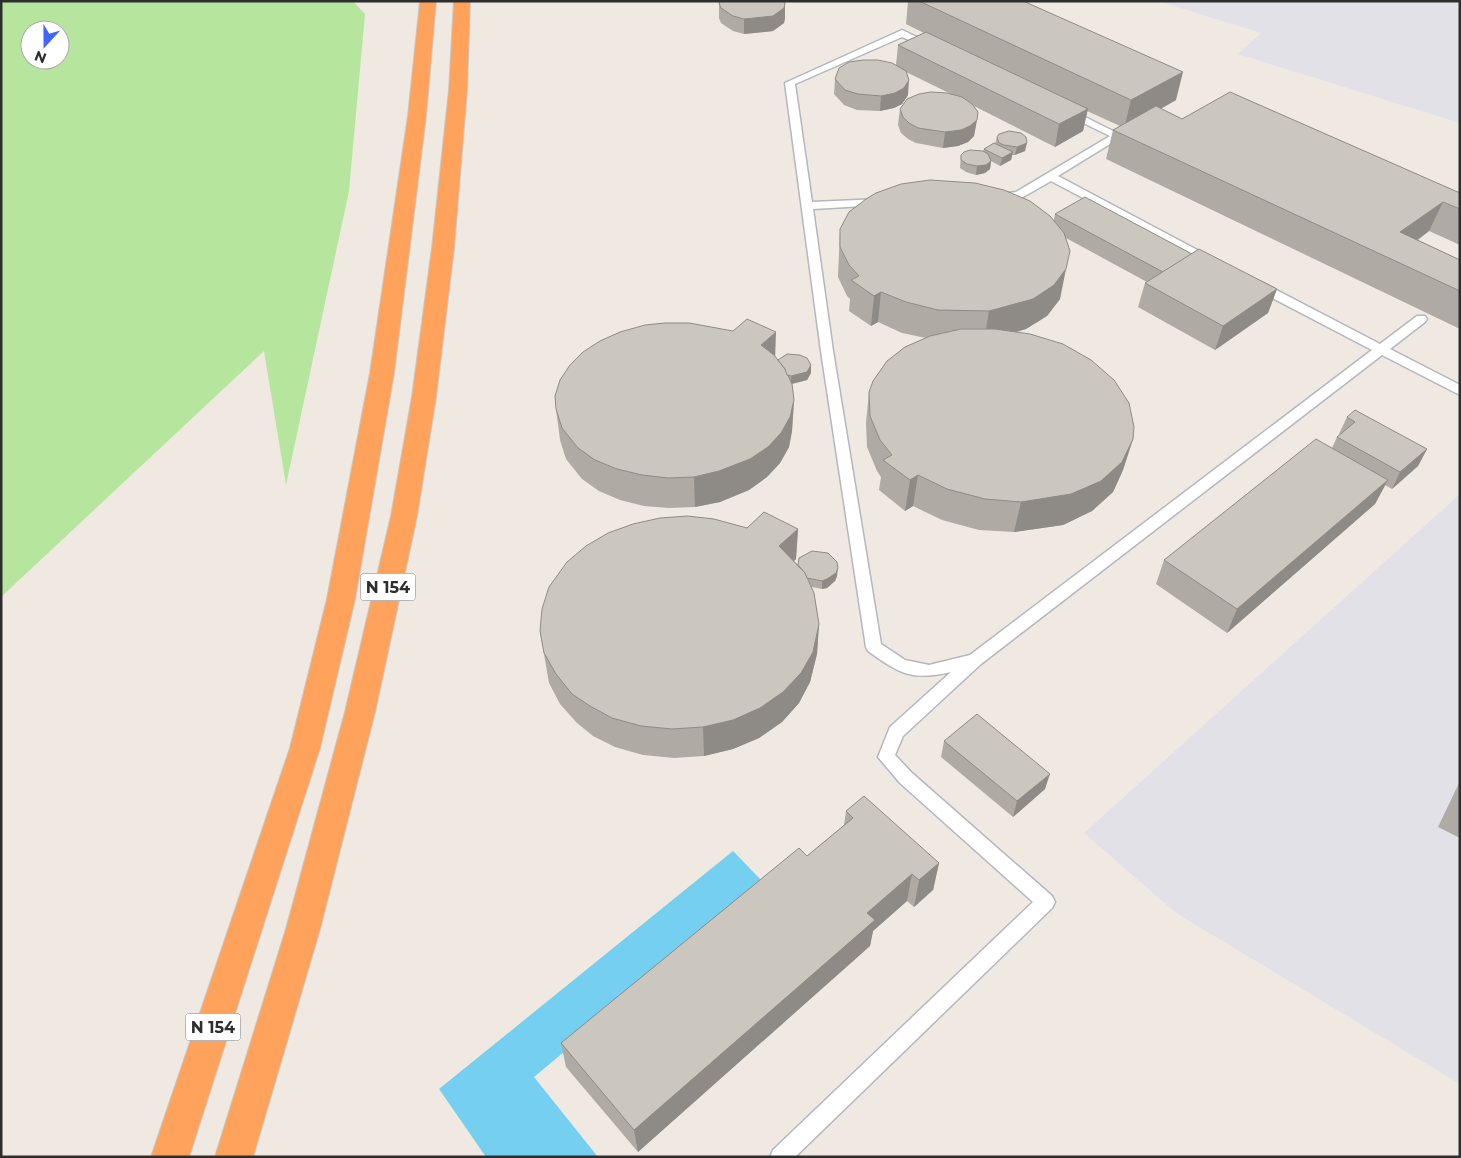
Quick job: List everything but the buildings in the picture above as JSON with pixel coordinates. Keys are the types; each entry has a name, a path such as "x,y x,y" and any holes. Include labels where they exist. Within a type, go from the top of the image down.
{"highway":[{"name":"N 154","path":"170,1157 305,748 341,599 382,373 417,116 428,1"},
{"name":"N 154","path":"234,1157 316,882 360,712 404,516 424,397 443,248 458,90 462,1"}],"lane":[{"path":"946,53 902,33 790,83 852,519 874,647 902,666 928,672 975,660"},
{"path":"980,198 1020,195 1118,136 1054,104"},
{"path":"1052,177 1219,265"},
{"path":"806,206 893,202"},
{"path":"1246,279 1378,350 1460,391"},
{"path":"780,1157 1046,902 906,778 886,757 896,732 975,660 1421,319"}],"shaded area":[{"path":"1158,1 1460,1 1460,123 1238,54 1261,33"},
{"path":"1460,494 1460,1084 1176,913 1084,833"}],"green space":[{"path":"1,1 353,1 365,14 349,191 286,485 264,351 1,597"}],"water":[{"path":"733,851 765,884 534,1077 598,1157 486,1157 439,1089"}]}
